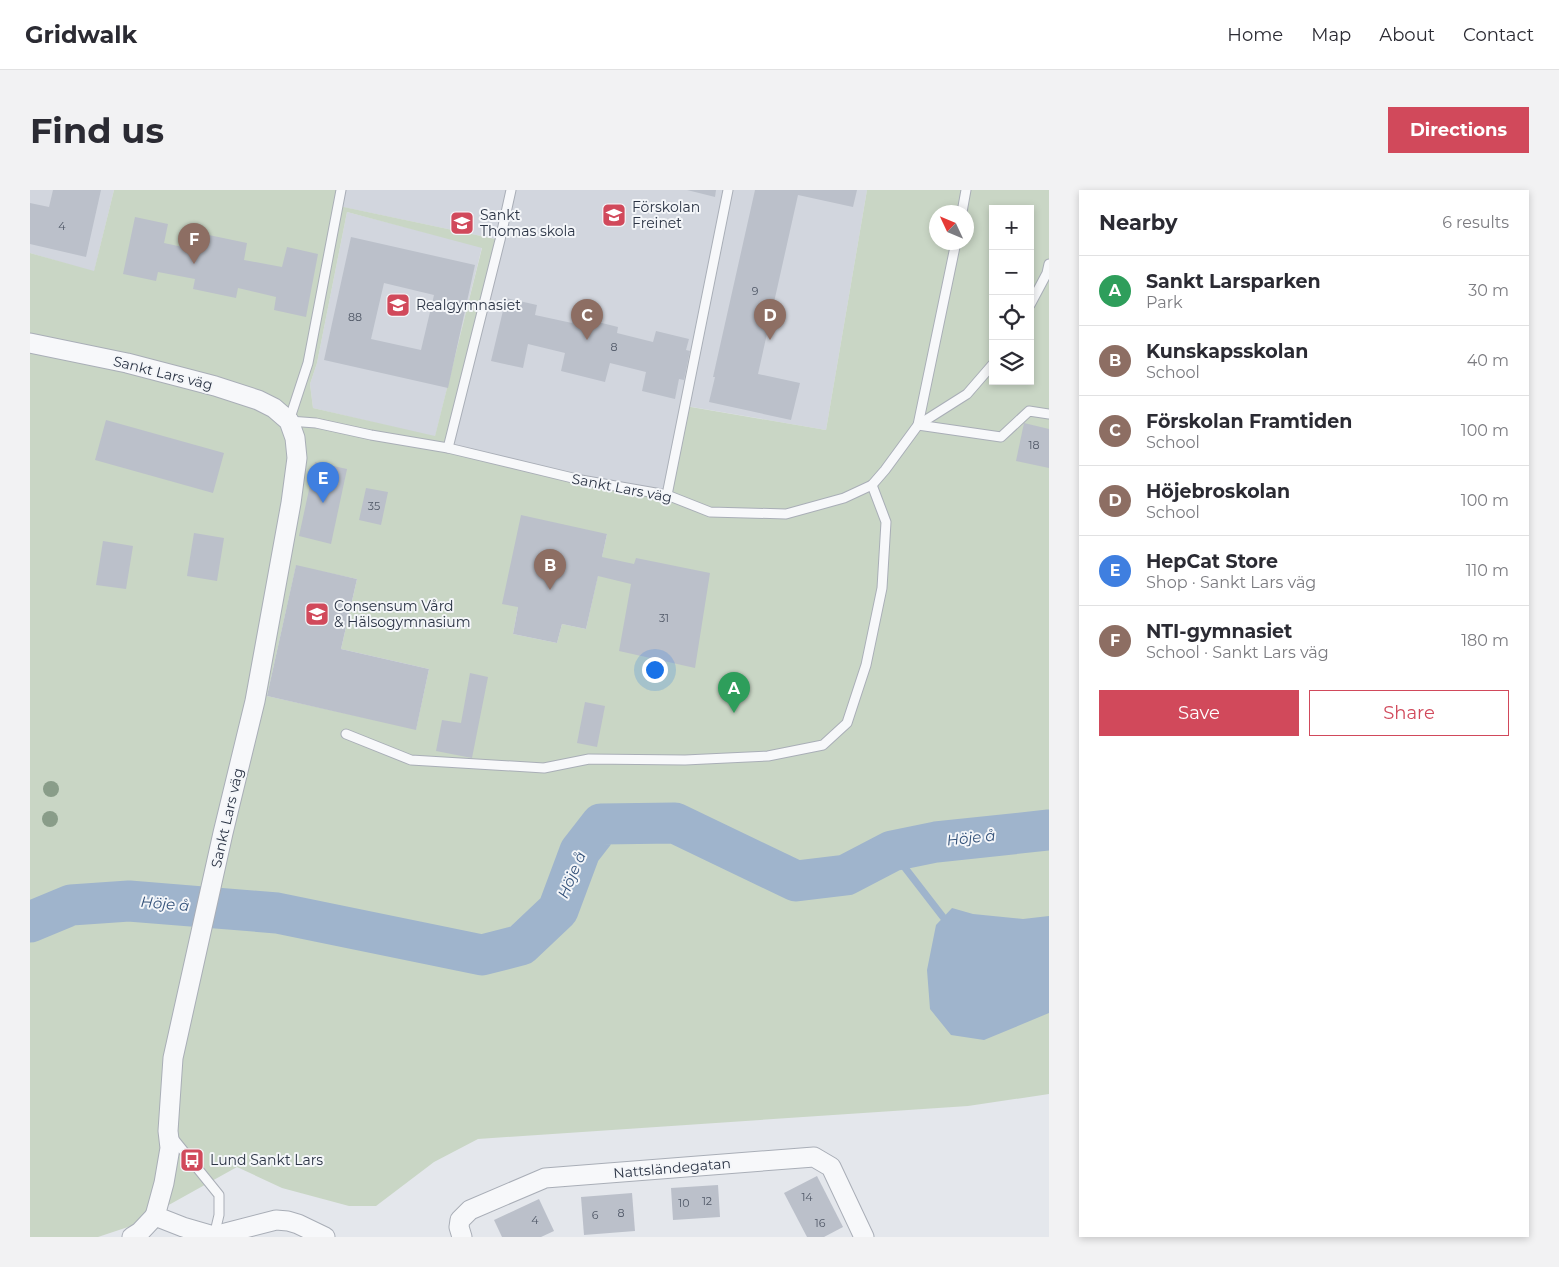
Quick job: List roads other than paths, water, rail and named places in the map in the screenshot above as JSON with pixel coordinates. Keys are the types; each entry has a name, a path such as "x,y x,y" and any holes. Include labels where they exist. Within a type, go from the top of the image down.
{"street":[{"name":"Sankt Lars väg","path":"30,343 127,363 215,386 258,400 274,408 289,421 295,438 297,458 291,503 255,701 223,833 173,1058 168,1131 170,1148 164,1183 155,1216"},
{"name":"Nattsländegatan","path":"462,1237 459,1227 460,1220 470,1210 545,1178 814,1157 831,1167 864,1237"},
{"path":"132,1237 155,1216 214,1237 276,1220 298,1224 325,1237"}],"lane":[{"path":"289,421 308,362 341,190"},
{"path":"448,448 511,190"},
{"path":"667,495 728,190"},
{"path":"963,205 966,190"},
{"name":"Sankt Lars väg","path":"289,421 316,423 371,435 448,448 580,480 667,495 710,512 786,514 844,498 872,485 886,470 918,425 954,250"},
{"path":"1034,297 1048,270"},
{"path":"918,425 968,394 989,369"},
{"path":"918,425 1001,437 1029,411 1049,414"},
{"path":"346,734 411,760 544,768 589,759 684,760 768,756 823,745 847,723 866,665 882,588 886,522 872,485"},
{"path":"168,1131 219,1195 219,1215 214,1237"}],"water":[{"path":"952,908 973,914 1023,919 1049,916 1049,1013 984,1040 951,1035 930,1009 927,970 936,925"}],"waterway":[{"name":"Höje å","path":"30,922 71,905 129,901 277,913 482,955 521,945 558,910 580,851 601,824 675,823 796,881 846,875 892,851 936,842 1049,830"},
{"path":"892,851 943,917"}],"place":[{"name":"Förskolan Freinet","path":"614,215"},
{"name":"Sankt Thomas skola","path":"462,223"},
{"name":"NTI-gymnasiet","path":"194,264"},
{"name":"Realgymnasiet","path":"398,305"},
{"name":"Förskolan Framtiden","path":"587,340"},
{"name":"Höjebroskolan","path":"770,340"},
{"name":"HepCat Store","path":"323,503"},
{"name":"Kunskapsskolan","path":"550,590"},
{"name":"Consensum Vård & Hälsogymnasium","path":"317,614"},
{"name":"Sankt Larsparken","path":"734,713"},
{"name":"Lund Sankt Lars","path":"192,1160"}]}
